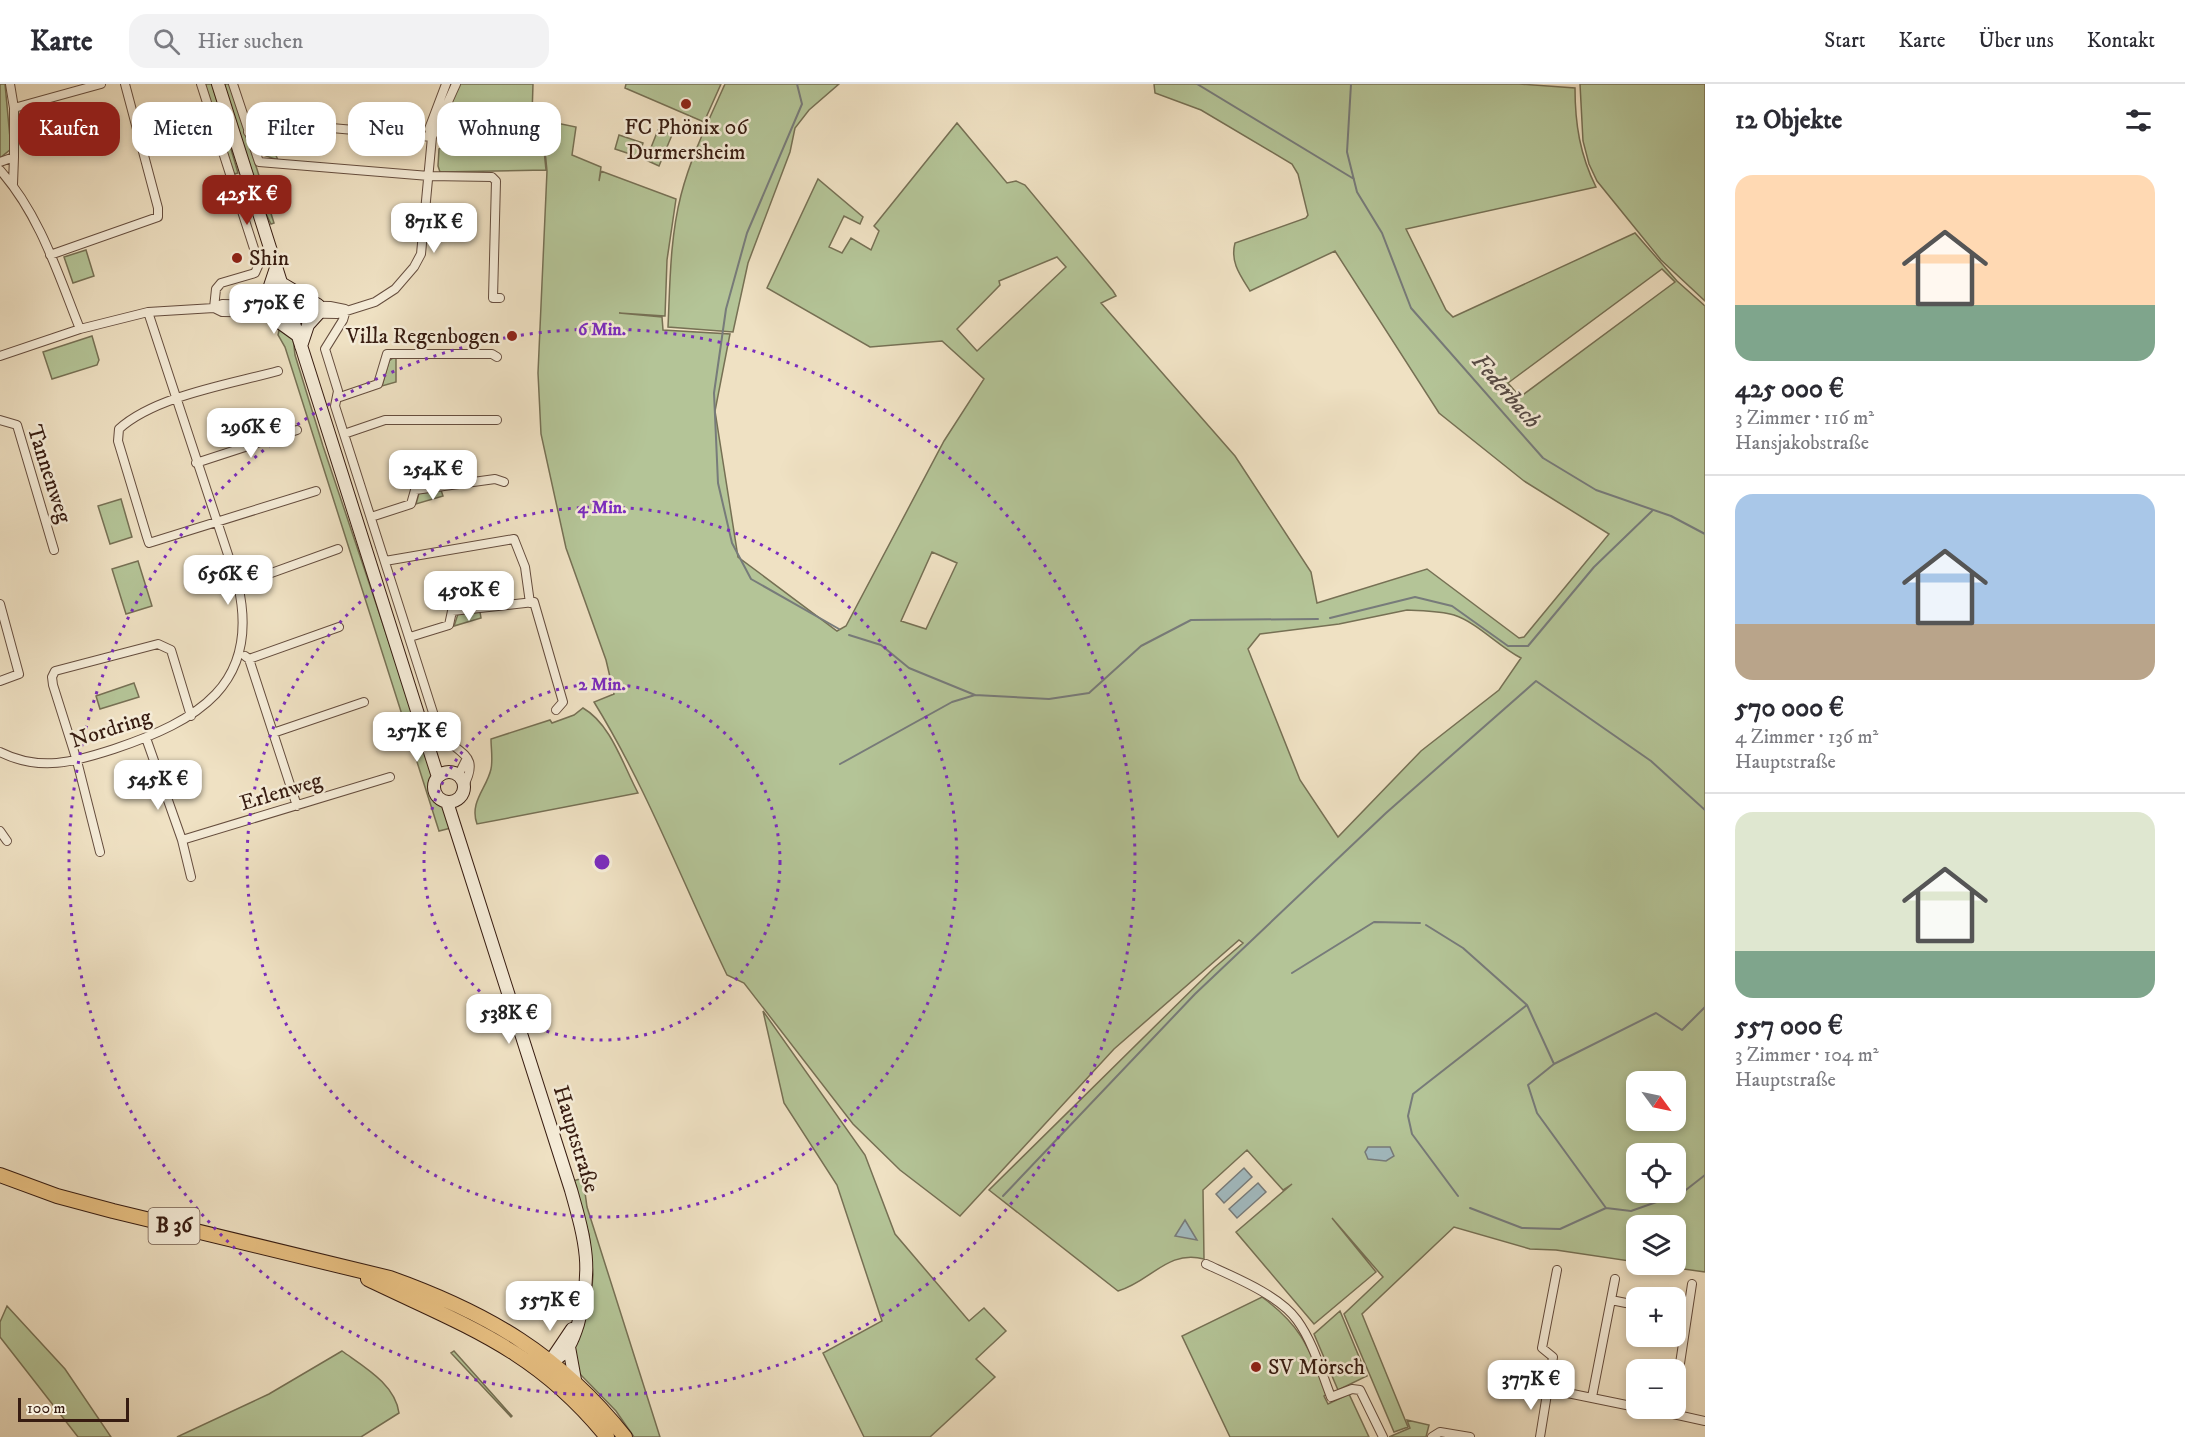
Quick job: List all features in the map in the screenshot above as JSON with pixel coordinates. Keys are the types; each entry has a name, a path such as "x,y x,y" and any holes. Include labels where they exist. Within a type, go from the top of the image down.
{"main road":[{"name":"B 36","path":"0,1175 102,1208 350,1271 487,1335 575,1380 625,1437"},
{"name":"B 36","path":"547,1366 607,1437"}],"street":[{"path":"10,84 14,108 13,184"},
{"path":"14,108 101,84"},
{"path":"50,255 158,217 158,208 125,84"},
{"path":"201,84 259,264 255,273 221,284 216,289 214,308"},
{"name":"Hauptstraße","path":"218,84 426,740 452,778 435,792 452,801 458,835 582,1231 588,1269 587,1289 579,1321 569,1347 547,1366"},
{"path":"233,84 246,126"},
{"path":"432,137 429,129 446,84"},
{"path":"1,354 80,329 148,312 214,308 222,304 346,310 382,299 414,267 422,246 432,137 455,84"},
{"path":"336,128 432,137"},
{"path":"257,156 259,162 429,176 492,177 496,181 493,298 500,298"},
{"path":"0,162 14,157"},
{"path":"0,170 13,184 39,228 80,329"},
{"path":"252,304 268,292 276,268"},
{"path":"281,283 318,310"},
{"path":"214,308 222,312 265,312 289,309"},
{"path":"265,312 299,341 318,310"},
{"path":"346,310 343,320 325,349 338,391 334,406 441,734 467,758 472,768 452,778 452,801"},
{"name":"Nordring","path":"0,752 34,764 55,765 77,761 146,738 191,716 210,702 225,682 239,653 243,625 238,585 148,312"},
{"path":"337,398 378,384 387,354 492,354 497,357"},
{"path":"278,371 176,400 130,418 119,429 118,441 149,543 316,491"},
{"name":"Tannenweg","path":"0,420 17,425 54,550"},
{"path":"344,434 386,420 497,420"},
{"path":"196,463 297,430"},
{"path":"371,517 411,504 415,490 495,480 504,482"},
{"path":"385,561 514,539 525,567 530,603"},
{"path":"238,585 338,549"},
{"path":"410,637 449,625 452,611 534,602 562,702 556,710"},
{"path":"0,604 19,674 0,681"},
{"path":"249,659 339,627"},
{"path":"100,852 77,761 53,685 52,677 55,671 158,644 171,650 191,716"},
{"path":"239,653 249,659 297,806"},
{"path":"273,733 364,702"},
{"path":"146,738 182,840 191,877"},
{"name":"Erlenweg","path":"182,840 390,777"},
{"path":"0,831 7,841"},
{"path":"1206,1264 1239,1279 1287,1308 1306,1335 1332,1397 1352,1389 1360,1390 1383,1437"},
{"path":"1540,1437 1553,1357 1542,1348 1557,1270"},
{"path":"1592,1397 1615,1279"},
{"path":"1681,1359 1692,1284"},
{"path":"1611,1300 1626,1303"},
{"name":"Hauptstraße","path":"547,1366 558,1347 579,1321"},
{"path":"569,1347 575,1380"},
{"path":"1548,1389 1626,1405"},
{"path":"1686,1415 1705,1421"},
{"path":"1432,1437 1440,1432 1470,1437"}],"green space":[{"path":"0,84 5,84 11,149 0,158"},
{"path":"205,84 212,84 217,102 211,102"},
{"path":"223,84 230,84 246,135 246,155 234,118 234,102 229,102"},
{"path":"459,84 533,84 532,102 451,102"},
{"name":"FC Phönix 06 Durmersheim","path":"626,84 721,84 704,122 625,88"},
{"path":"725,84 839,84 809,110 795,128 790,152 748,263 733,332 668,327 670,277 677,211 695,152"},
{"path":"1154,84 1519,84 1575,88 1580,139 1586,163 1596,187 1406,229 1446,310 1453,317 1635,233 1677,281 1705,306 1705,1272 1686,1269 1686,1215 1626,1215 1626,1260 1556,1250 1530,1249 1454,1227 1362,1314 1408,1427 1394,1432 1344,1314 1383,1277 1332,1218 1376,1272 1314,1324 1236,1232 1292,1184 1283,1190 1247,1150 1203,1190 1204,1259 1191,1257 1169,1262 1129,1287 1118,1291 989,1190 1214,968 1243,943 1239,940 1114,1049 960,1216 900,1170 853,1124 744,983 727,975 648,802 594,702 614,694 606,660 566,548 541,434 538,373 547,171 546,156 561,156 561,124 576,127 572,155 601,167 599,181 601,171 676,199 667,260 665,316 619,313 662,317 663,330 730,334 715,411 738,557 837,631 846,626 944,441 984,379 942,341 870,347 767,288 818,179 863,217 860,224 844,216 829,247 842,253 851,238 871,250 879,231 874,226 957,123 1007,183 1016,181 1025,185 1113,291 1116,296 1101,303 1235,456 1311,572 1317,603 1427,569 1519,638 1524,637 1609,534 1524,481 1439,413 1335,251 1250,291 1235,262 1235,243 1306,218 1308,215 1298,174 1292,164 1201,110 1155,93","holes":["1057,257 1066,267 977,351 957,329 1000,285 999,281","1662,269 1675,282 1520,397 1508,383","932,552 957,563 926,629 901,621","1407,610 1454,615 1471,623 1521,658 1499,690 1421,751 1338,837 1300,780 1248,649 1260,634 1339,624"]},
{"path":"1580,84 1705,84 1705,301 1661,260 1597,181 1589,164 1583,141"},
{"path":"658,130 672,135 659,166 646,160"},
{"path":"619,135 643,143 639,157 615,149"},
{"path":"228,156 233,156 238,173 234,174"},
{"path":"246,156 253,156 274,223 271,224 263,208"},
{"path":"439,156 545,156 546,170 440,172"},
{"path":"86,250 94,276 73,283 64,257"},
{"path":"280,326 293,338 295,355 323,446 434,776 434,794 445,806 451,828 439,831 285,347 278,335"},
{"path":"92,336 99,360 97,365 52,379 43,352"},
{"path":"396,356 396,382 382,386 389,361"},
{"path":"441,490 443,496 416,504 419,493"},
{"path":"121,499 132,537 110,544 98,506"},
{"path":"138,561 152,606 126,614 112,569"},
{"path":"480,612 481,618 454,626 458,614"},
{"path":"134,683 139,697 100,709 96,696"},
{"path":"583,708 593,715 609,735 638,793 477,824 475,809 491,769 491,739 550,720 552,723 574,715"},
{"path":"763,1011 865,1155 895,1234 969,1321 984,1308 1006,1331 976,1359 995,1377 930,1437 864,1437 823,1353 882,1321 837,1185 784,1103"},
{"path":"583,1178 587,1207 660,1437 634,1437 616,1411 578,1372 573,1349 591,1298 593,1275 589,1235 573,1181"},
{"name":"SV Mörsch","path":"1262,1297 1287,1318 1303,1340 1327,1394 1324,1396 1328,1404 1349,1394 1369,1437 1230,1437 1182,1336"},
{"path":"7,1306 65,1369 111,1437 78,1437 0,1337 0,1322"},
{"path":"1340,1311 1367,1376 1338,1390 1314,1334"},
{"path":"342,1351 369,1370 385,1385 392,1393 399,1413 361,1437 177,1437 269,1394"},
{"path":"454,1351 512,1416 511,1417 451,1353"},
{"path":"1407,1420 1429,1425 1426,1437 1389,1437 1410,1428"}],"water":[{"path":"1368,1147 1390,1147 1394,1156 1386,1161 1368,1159 1365,1152"},
{"path":"1244,1168 1252,1177 1224,1203 1216,1194"},
{"path":"1258,1183 1266,1192 1237,1218 1229,1209"},
{"path":"1185,1220 1197,1240 1175,1236"}],"waterway":[{"path":"797,84 802,104 747,233 726,309 714,393 718,483 732,543 751,579 839,629"},
{"name":"Federbach","path":"1197,84 1354,179"},
{"name":"Federbach","path":"1351,84 1347,152 1357,192 1382,233 1411,308 1543,458 1596,490 1671,516 1705,534"},
{"path":"1330,618 1415,597 1452,606 1508,646 1528,646 1594,567 1652,511"},
{"path":"840,764 952,702 975,695 1049,699 1089,693 1141,646 1191,620 1318,619"},
{"path":"849,635 881,645 909,668 975,695"},
{"path":"1003,1196 1195,994 1386,813 1536,681 1651,761 1705,810"},
{"path":"1292,973 1374,922 1420,923"},
{"path":"1426,925 1463,948 1527,1005 1554,1064"},
{"path":"1458,1196 1412,1134 1408,1116 1413,1094 1527,1005"},
{"path":"1606,1208 1537,1113 1528,1085 1554,1064 1656,1013 1682,1030 1705,1007"},
{"path":"1470,1208 1522,1228 1560,1229 1606,1208 1631,1211 1682,1193 1705,1175"}],"place":[{"name":"FC Phönix 06 Durmersheim","path":"686,104"},
{"name":"Shin","path":"237,258"},
{"name":"Villa Regenbogen","path":"512,336"},
{"name":"SV Mörsch","path":"1256,1367"}]}
